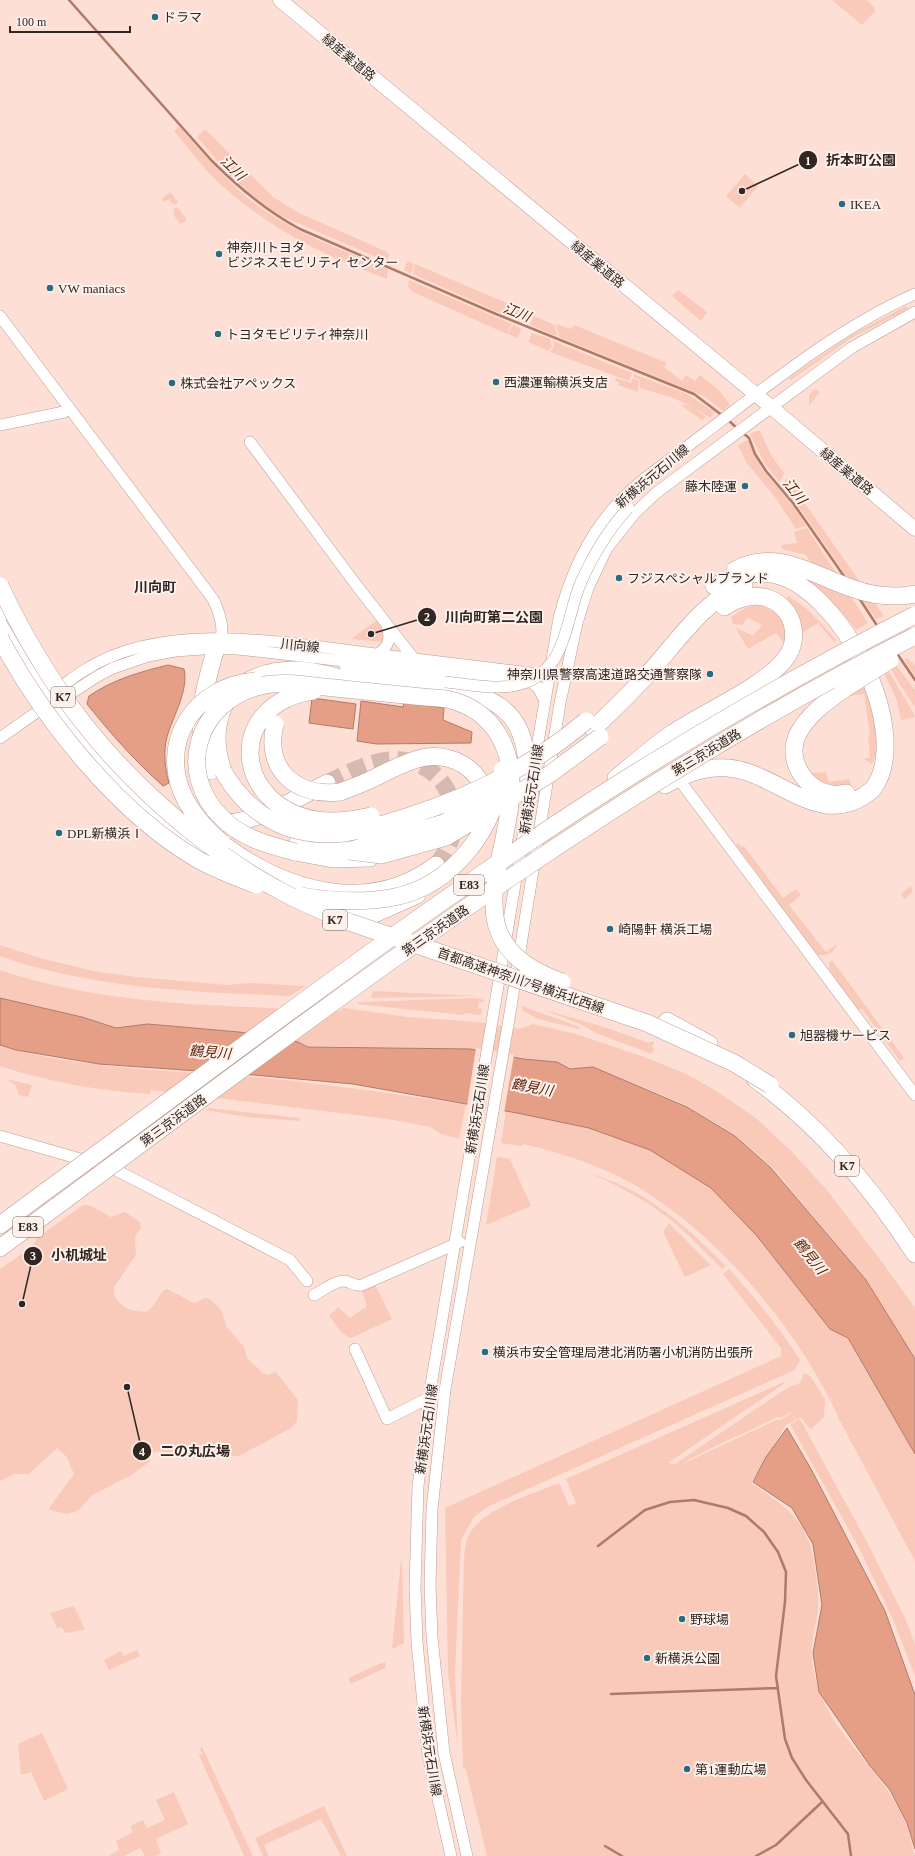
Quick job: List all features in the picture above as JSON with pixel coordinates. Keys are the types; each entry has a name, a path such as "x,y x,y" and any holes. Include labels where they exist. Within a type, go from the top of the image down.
{"highway":[{"path":"593,729 625,684 714,586 732,572 758,562 777,561 798,565 854,589 872,594 895,596 915,594"},
{"path":"560,844 670,782 690,773 708,768 729,768 750,773 817,804 838,805 858,800 875,788 888,771 896,749 887,692 866,652 839,618 809,590 791,580 763,574 735,577 714,586"},
{"path":"219,643 206,683 201,712 202,744 217,771 226,797 247,818 297,847 388,846 454,818 544,766 593,729 632,692 711,604 735,588 744,585 764,584 784,587 807,600 832,624 855,653 867,672 878,695 891,723 884,760 879,770 863,786 842,794 831,795 820,791 810,785 802,776 796,765 794,754 794,744 799,732 809,718 844,689 915,644"},
{"name":"首都高速神奈川7号横浜北西線","path":"0,586 30,644 66,701 108,755 147,793 199,837 228,858 276,889 311,906 374,931 647,1023 734,1063 769,1087"},
{"path":"373,673 286,670 264,674 244,685 226,701 218,722 216,734 217,771 239,796 262,815 287,828 315,833 344,833 373,827 427,811 476,792 541,755 630,709 713,616 729,604 744,598 761,596 775,602 787,613 793,629 792,648 787,656 771,673 672,733 550,829"},
{"name":"首都高速神奈川7号横浜北西線","path":"0,612 29,664 46,690 82,737 101,758 162,816 229,865 281,895 343,924 653,1029 707,1054 769,1087"},
{"name":"第三京浜道路","path":"0,1225 336,979 550,829 636,773 784,684 915,614"},
{"name":"第三京浜道路","path":"0,1248 344,995 560,844 693,759 802,695 915,636"},
{"path":"0,638 35,695 71,744 113,791 158,832 177,846 216,870 264,888 311,898 367,900 395,896 409,892 422,887 446,872 457,863 477,839 485,826 496,801 502,776 502,758 495,740 484,723 465,707 447,701"},
{"path":"311,671 355,681 476,696 494,702 509,714 520,730 525,747 530,796"},
{"path":"288,684 255,681 240,682 226,686 212,693 199,704 183,728 178,742 177,758 180,786 194,813 214,836 241,858 274,875 312,888 336,892 376,893 416,879 436,865"},
{"name":"K7","path":"388,846 324,855 297,847 272,846 245,836 222,819 203,794 198,779 196,764 200,737 205,726 222,706 246,691 260,686 288,684 447,701 467,706 486,719 500,738 509,761 511,794 495,887 494,907 498,929 508,949 525,965 537,972 620,1002 685,1031 735,1061 798,1109 823,1133 873,1192 915,1248"},
{"path":"321,690 297,698 284,709 275,724 272,741 273,750 279,766 289,780 296,785 312,792 328,793 333,788"},
{"name":"K7","path":"447,701 321,690 296,695 280,701 263,717 252,738 250,756 255,777 268,797 276,804 286,810 318,821 342,821 372,815 429,798 476,792"},
{"path":"51,702 98,761 159,819 227,869 289,904 313,914 348,920 372,915 401,903 435,884 465,863 479,850 488,832 490,806 481,783 467,767 450,758 431,756 414,759 367,782 333,788 241,821 219,824 194,820 165,803 130,772 90,727 64,691"},
{"path":"147,793 231,853 265,874 284,882 306,889 347,896 381,896 407,890 432,878 465,850 488,813 498,783 498,758 490,736 472,715 447,701"},
{"name":"K7","path":"769,1087 825,1140 871,1195 915,1254"}],"main road":[{"name":"緑産業道路","path":"280,0 757,395 915,530"}],"street":[{"path":"757,395 841,334 882,310 915,294"},
{"path":"771,407 851,348 915,312"},
{"path":"0,316 213,599 220,616 219,643"},
{"name":"新横浜元石川線","path":"451,1856 428,1755 417,1642 415,1587 418,1486 429,1398 549,675 564,599 582,555 593,535 613,509 631,491 757,395"},
{"name":"新横浜元石川線","path":"467,1856 444,1753 436,1694 430,1585 432,1509 445,1390 486,1157 562,692 582,604 598,564 618,532 656,493 771,407"},
{"path":"0,425 64,412 69,408"},
{"path":"250,442 414,659"},
{"path":"292,654 373,673 445,682 510,686 530,680 544,671 561,649 580,584 590,561 612,526 628,508 667,478 685,470"},
{"path":"0,575 27,630 64,691"},
{"path":"0,621 26,665 51,702 0,738"},
{"path":"378,654 387,648 389,642 390,636 387,625"},
{"name":"川向線","path":"219,643 292,654 530,682 538,687 545,701"},
{"name":"川向線","path":"51,702 64,691 130,661 219,643 293,644 549,675"},
{"path":"549,675 558,682 562,692"},
{"path":"683,785 915,1095"},
{"path":"0,1136 112,1168 290,1260 307,1281"},
{"path":"314,1295 345,1281 357,1286 362,1286 472,1236"},
{"path":"355,1349 388,1419 445,1390"}],"shaded area":[{"path":"832,0 866,0 874,7 875,11 862,25"},
{"path":"179,126 224,176 254,203 269,214 302,232 336,248 388,269 387,279 315,249 292,236 248,207 228,191 200,163 174,131"},
{"path":"205,129 273,197 299,213 385,251 389,254 388,262 279,215 253,196 227,172 197,137"},
{"path":"745,174 758,186 740,208 726,196"},
{"path":"170,192 178,202 174,205 169,199 164,202 162,198"},
{"path":"177,207 187,220 180,224 173,214 175,212 173,209"},
{"path":"407,261 414,264 411,274 404,270"},
{"path":"415,264 511,305 510,311 507,316 413,274"},
{"path":"409,280 512,324 507,334 413,292 408,287"},
{"path":"678,290 707,312 701,321 672,296"},
{"path":"513,306 528,313 524,322 510,315"},
{"path":"906,306 908,309 853,337 791,380 789,378 851,335"},
{"path":"534,316 555,325 557,336 530,325"},
{"path":"556,324 571,329 574,325 667,363 664,367 682,381 686,375 695,381 700,375 719,390 730,405 723,411 704,396 559,337"},
{"path":"513,325 522,329 517,338 508,334"},
{"path":"532,333 550,339 552,347 548,351 528,342"},
{"path":"553,341 632,373 629,381 550,352 554,347"},
{"path":"633,374 685,393 715,412 710,418 702,412 677,400 640,388 640,381 633,376"},
{"path":"616,378 631,383 633,378 639,381 638,392 618,385 619,382 615,381"},
{"path":"815,389 820,392 809,406 809,395"},
{"path":"684,404 695,408 706,417 702,420 683,407"},
{"path":"760,431 771,455 784,473 780,482 765,464 750,434"},
{"path":"748,440 762,469 794,506 806,526 796,529 775,497 746,462 738,445"},
{"path":"787,478 884,616 876,619 783,484"},
{"path":"807,528 868,623 856,630 845,616 820,591 806,580 811,563 806,555 782,549 781,545 797,543 794,532"},
{"path":"788,596 806,608 820,622 803,632 801,631 786,600"},
{"path":"759,605 772,610 780,618 785,628 785,642 783,642 776,633 748,649 735,627 753,636 762,625 748,618 742,625 733,624 731,617 747,607"},
{"path":"377,620 383,631 383,642 351,639"},
{"path":"820,622 836,640 834,642 819,624"},
{"path":"908,658 915,665 915,676 904,660"},
{"path":"896,665 915,690 915,707 891,668"},
{"path":"888,670 915,717 901,720 897,701 884,672"},
{"path":"866,683 878,712 878,750 872,764 864,759 870,757 868,736 870,735 864,694 851,696 850,694"},
{"path":"826,772 829,782 849,779 851,785 845,787 829,786 819,781 810,773"},
{"path":"738,843 742,847 744,846 783,898 796,889 801,895 789,905 826,952 837,944 832,952 824,955 818,955 736,845"},
{"path":"911,886 913,892 904,899 901,894"},
{"path":"0,945 40,958 93,971 136,977 227,985 250,983 305,986 290,996 217,993 144,987 71,976 35,967 0,956"},
{"path":"832,960 904,1058 900,1061 862,1009 857,1009 829,969 829,963"},
{"path":"0,970 41,982 125,998 211,1005 339,1011 344,1008 408,1017 478,1022 520,1029 533,1024 576,1034 644,1057 684,1073 715,1090 757,1119 792,1152 826,1189 915,1308 915,1359 866,1280 775,1170 734,1134 684,1104 593,1067 570,1069 557,1062 523,1059 470,1049 309,1046 298,1042 239,1032 148,1024 116,1028 82,1017 0,998"},
{"path":"373,991 480,996 371,998"},
{"path":"477,998 484,1000 483,1002 479,1002 478,1008 482,1009 481,1015 465,1013 464,1015 357,1004 359,1002"},
{"path":"522,1006 580,1027 579,1029 538,1019 522,1010"},
{"path":"542,1009 607,1028 649,1043 653,1041 652,1047 654,1048 652,1054 598,1034 580,1024"},
{"path":"0,1046 90,1064 299,1082 383,1092 466,1105 459,1139 441,1134 430,1127 388,1119 151,1090 150,1094 112,1091 74,1085 37,1077 0,1066"},
{"path":"6,1079 32,1085 28,1097 19,1095 15,1085"},
{"path":"208,1108 300,1118 300,1121 247,1117 206,1110"},
{"path":"506,1111 589,1128 650,1150 711,1188 736,1212 757,1236 830,1328 848,1338 915,1454 915,1561 806,1358 760,1295 734,1266 707,1239 678,1215 649,1194 620,1177 588,1163 556,1153 523,1144 522,1146 501,1143"},
{"path":"497,1157 510,1159 531,1206 486,1225"},
{"path":"588,1172 625,1187 653,1203 679,1222 726,1266 722,1269 682,1230 656,1209 631,1194"},
{"path":"83,1205 89,1205 111,1217 125,1212 140,1222 141,1227 135,1237 136,1255 114,1287 115,1296 120,1304 132,1310 146,1311 152,1308 162,1293 167,1289 194,1303 205,1298 210,1299 219,1307 223,1314 226,1326 244,1347 247,1358 264,1374 268,1375 276,1372 298,1400 297,1421 291,1428 239,1456 167,1455 160,1451 151,1453 149,1462 133,1474 91,1496 79,1510 67,1514 50,1510 49,1508 74,1474 67,1457 57,1448 29,1474 14,1474 0,1481 0,1269 32,1247 37,1238"},
{"path":"669,1223 711,1265 685,1277 663,1232"},
{"path":"729,1269 784,1336 800,1360 795,1370 487,1507 474,1517 461,1540 455,1673 458,1748 448,1673 445,1508 781,1356 781,1348 723,1274"},
{"path":"375,1285 392,1319 351,1338 342,1333 329,1316 338,1307 350,1318 367,1306 362,1291"},
{"name":"新横浜公園","path":"804,1373 810,1376 825,1399 824,1417 811,1429 801,1417 796,1420 791,1412 781,1418 777,1417 716,1446 680,1465 776,1420 781,1420 791,1413 795,1420 786,1425 751,1483 776,1500 795,1517 807,1538 812,1552 818,1589 818,1610 813,1639 812,1656 815,1677 821,1696 840,1729 888,1790 898,1807 906,1824 915,1856 487,1856 466,1770 463,1767 461,1700 464,1558 467,1539 474,1527 484,1518 508,1504 559,1483 569,1506 576,1503 566,1479 784,1382 785,1383 668,1463 675,1464 787,1388 800,1383"},
{"path":"800,1419 868,1544 904,1616 915,1644 915,1676 894,1622 859,1548 790,1424"},
{"path":"401,1561 404,1643 392,1649"},
{"path":"74,1606 85,1630 65,1633 62,1627 57,1628 50,1613"},
{"path":"137,1650 140,1656 109,1670 104,1660 121,1651 124,1656"},
{"path":"386,1661 385,1668 351,1684 348,1678"},
{"path":"42,1733 68,1789 44,1801 31,1772 21,1775 18,1744"},
{"path":"202,1747 253,1856 244,1856 198,1753 203,1755 200,1749"},
{"path":"174,1792 188,1824 156,1839 161,1853 155,1856 145,1856 140,1848 124,1856 109,1856 119,1850 116,1841 133,1832 130,1826 143,1820 147,1828 165,1820 156,1800"},
{"path":"324,1806 347,1856 341,1856 321,1819 264,1845 269,1856 263,1856 255,1838"}],"water":[{"path":"168,665 184,669 185,677 180,703 167,737 165,760 169,783 163,786 124,747 87,704 89,696 108,685 137,673"},
{"path":"312,698 356,704 353,729 309,723"},
{"path":"361,701 403,707 404,702 444,708 443,720 472,732 471,743 377,744 357,741"},
{"name":"鶴見川","path":"0,998 82,1017 116,1028 148,1024 239,1032 298,1042 308,1047 470,1049 523,1059 557,1062 570,1069 593,1067 687,1107 735,1136 771,1168 866,1280 915,1359 915,1454 848,1338 830,1329 757,1236 711,1188 650,1150 589,1128 517,1113 353,1084 254,1075 99,1064 16,1050 0,1045"},
{"path":"787,1428 811,1469 885,1611 915,1695 915,1849 907,1823 890,1790 870,1766 819,1692 813,1653 822,1605 813,1544 792,1508 753,1482 766,1457"}],"pier":[{"path":"476,1048 514,1055 504,1113 467,1106"}],"waterway":[{"name":"江川","path":"69,0 212,161 243,190 276,215 300,229 496,314 694,394 723,416"},
{"name":"江川","path":"728,420 738,429"},
{"name":"江川","path":"742,432 749,438 755,454 766,471 793,503 846,579"},
{"name":"江川","path":"859,598 878,627"},
{"name":"江川","path":"896,652 915,680"},
{"path":"598,1546 645,1510 670,1502 694,1500 728,1508 746,1516 764,1532 778,1552 786,1572 785,1602 776,1676 785,1739 792,1758 806,1780 848,1834 851,1856"},
{"path":"611,1694 778,1688"},
{"path":"756,1856 776,1845 822,1802"},
{"path":"605,1846 622,1856"}],"tunnel":[{"path":"327,783 373,763 392,760 402,760 420,765 434,774 445,787 452,801 454,817 452,834 446,850 436,865"}],"place":[{"name":"ドラマ","path":"155,17"},
{"name":"折本町公園","path":"742,191"},
{"name":"IKEA","path":"842,204"},
{"name":"神奈川トヨタ ビジネスモビリティ センター","path":"219,254"},
{"name":"VW maniacs","path":"50,288"},
{"name":"トヨタモビリティ神奈川","path":"218,334"},
{"name":"西濃運輸横浜支店","path":"496,382"},
{"name":"株式会社アペックス","path":"172,383"},
{"name":"藤木陸運","path":"745,486"},
{"name":"フジスペシャルブランド","path":"619,578"},
{"name":"川向町第二公園","path":"371,634"},
{"name":"神奈川県警察高速道路交通警察隊","path":"710,674"},
{"name":"DPL新横浜Ⅰ","path":"59,833"},
{"name":"崎陽軒 横浜工場","path":"610,929"},
{"name":"旭器機サービス","path":"792,1035"},
{"name":"小机城址","path":"22,1304"},
{"name":"横浜市安全管理局港北消防署小机消防出張所","path":"485,1352"},
{"name":"二の丸広場","path":"127,1387"},
{"name":"野球場","path":"682,1619"},
{"name":"新横浜公園","path":"647,1658"},
{"name":"第1運動広場","path":"687,1769"}],"district":[{"name":"川向町","path":"155,587"}]}
